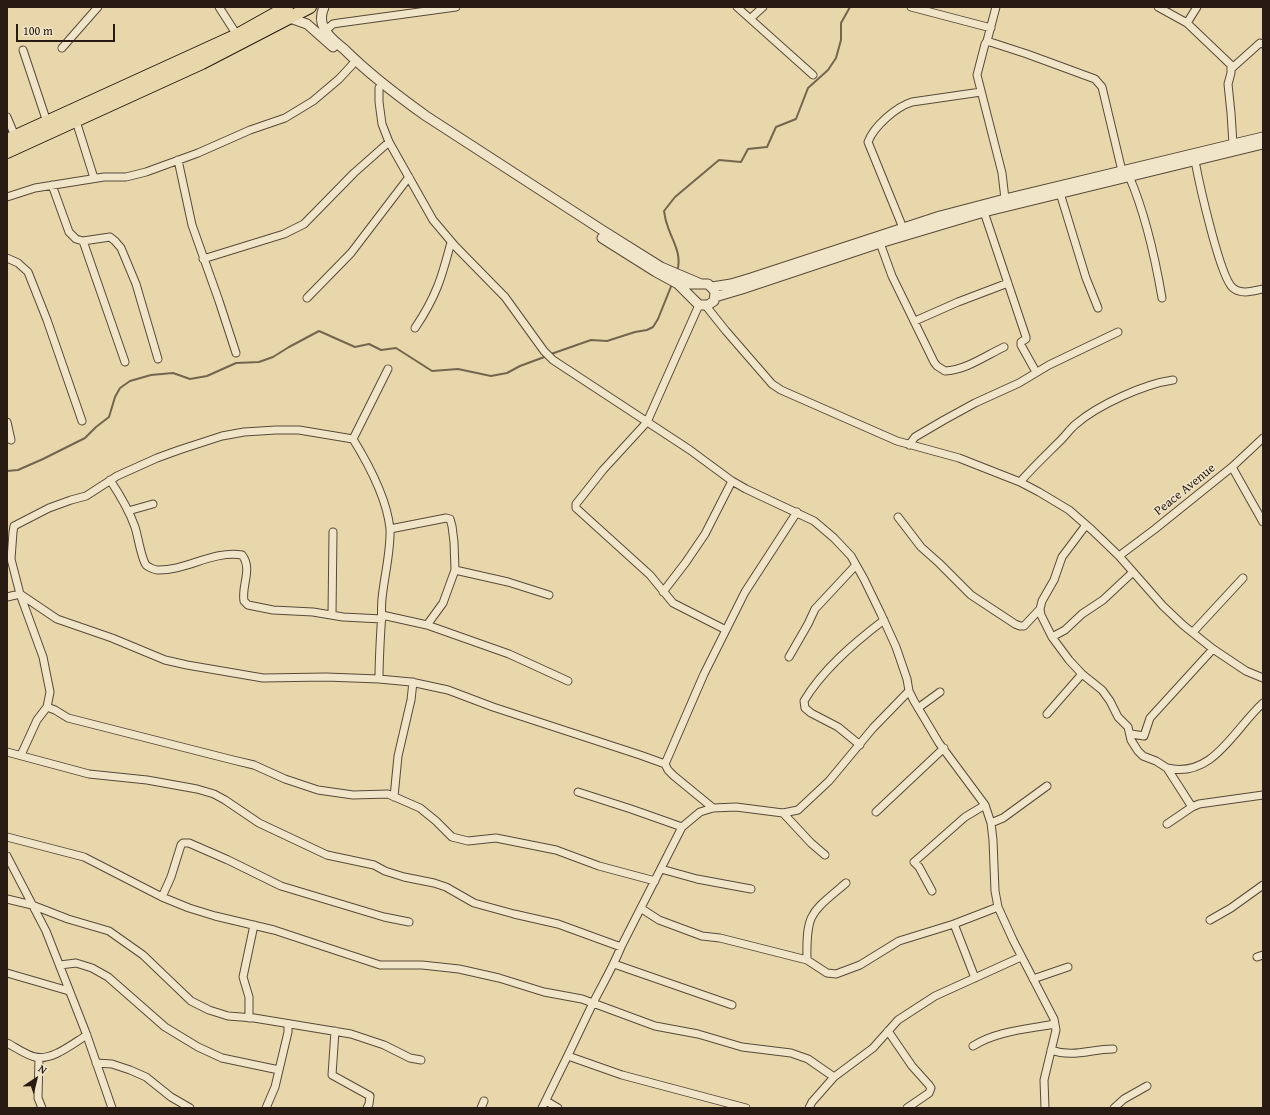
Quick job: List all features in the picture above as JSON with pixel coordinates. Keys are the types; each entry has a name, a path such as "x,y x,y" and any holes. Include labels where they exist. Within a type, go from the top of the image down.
{"highway":[{"path":"11,138 289,12 310,7"},
{"path":"7,152 195,66 289,12"}],"street":[{"path":"62,48 98,7"},
{"path":"219,7 237,35"},
{"path":"324,7 321,20 326,30 357,62 402,99 426,116 661,267 703,305 772,384 781,390 909,445 959,458 1020,482 1068,510 1119,556 1163,606 1193,632 1213,649 1246,671 1263,678"},
{"path":"326,30 333,24 456,7"},
{"path":"737,7 813,75"},
{"path":"750,18 763,7"},
{"path":"911,7 991,28"},
{"path":"996,7 977,75 1002,173 1005,199"},
{"path":"1158,7 1187,23 1231,65 1228,84 1232,113 1233,144"},
{"path":"1187,23 1197,7"},
{"path":"289,12 307,24 379,88 439,132 656,272 676,279 712,286 731,284 940,216 1005,199 1195,161 1263,144"},
{"path":"987,41 1035,56 1095,79 1102,87 1125,174 1138,196 1148,231 1157,268 1162,298"},
{"path":"1231,69 1260,44 1263,44"},
{"path":"23,50 47,122"},
{"path":"7,197 35,188 52,185 94,178 126,177 146,172 178,160 250,130 285,118 313,101 339,80 352,65"},
{"path":"379,88 382,124 390,142 433,220 451,242 505,297 544,351 553,360 690,450 732,481 814,521 834,538 851,556 884,620 907,679 909,691 918,708 944,748 985,805 991,823 995,891 998,907 1021,957 1054,1019 1055,1024 1056,1030 1044,1080 1045,1108"},
{"path":"903,228 868,142 870,136 902,105 912,102 981,92"},
{"path":"7,117 11,138"},
{"path":"76,121 94,178"},
{"path":"715,297 742,290 880,243 984,212 1060,193 1233,144 1263,137"},
{"path":"203,259 277,236 304,224 354,173 390,142"},
{"path":"178,160 192,225 236,353"},
{"path":"1195,161 1206,214 1228,281 1237,291 1246,292 1263,289"},
{"path":"306,298 351,253 409,177"},
{"path":"52,185 69,232 76,239 83,242 110,237 121,248 136,284 158,359"},
{"path":"1060,193 1086,278 1098,308"},
{"path":"984,212 1026,337 1026,339 1021,342 1021,346 1036,372"},
{"path":"83,242 125,362"},
{"path":"415,328 428,309 441,282 451,242"},
{"path":"880,243 892,276 937,366 945,371 973,363 1004,347"},
{"path":"7,258 18,263 28,272 47,320 82,421"},
{"path":"915,321 958,302 1008,283"},
{"path":"703,305 711,303 715,297 712,286"},
{"path":"703,305 647,422 603,470 576,504 576,508 646,571 673,603 726,630"},
{"path":"909,445 914,437 944,420 1019,383 1048,365 1118,332"},
{"path":"353,439 388,369"},
{"path":"1020,482 1038,461 1076,424 1105,406 1140,388 1173,380"},
{"path":"7,422 11,440"},
{"path":"21,755 36,720 47,707 50,692 47,672 20,594 11,559 12,532 14,526 49,508 86,496 117,476 179,450 222,436 276,430 299,430 353,439 368,464 383,500 390,529 382,600 378,657 379,679"},
{"name":"Peace Avenue","path":"1119,556 1155,530 1232,467 1263,438"},
{"path":"1232,467 1263,522"},
{"path":"110,480 124,502 135,526 146,565 156,571 171,569 216,556 231,554 242,555 246,560 247,576 243,595 244,602 248,605 273,610 313,612 332,615 382,617 427,625 509,654 568,681"},
{"path":"663,592 705,534 732,481"},
{"path":"128,512 153,504"},
{"path":"665,764 704,674 745,592 797,512"},
{"path":"898,517 920,548 971,595 1015,624 1024,626 1040,609"},
{"path":"390,529 446,518 450,519 454,542 455,570 443,603 427,625"},
{"path":"1086,525 1062,557 1054,580 1042,601 1040,609 1041,615 1052,637 1069,660 1082,674 1102,690 1110,701 1118,717 1128,727 1131,734 1131,740 1138,751 1143,756 1162,764 1166,768 1192,807"},
{"path":"332,615 333,532"},
{"path":"789,657 815,609 856,564"},
{"path":"455,570 508,582 549,595"},
{"path":"1052,637 1065,630 1082,614 1103,600 1133,572"},
{"path":"1193,632 1243,578"},
{"path":"7,597 20,594 57,619 112,638 165,660 263,678 318,677 379,679 413,682 448,690 493,707 665,764 674,776 713,808"},
{"path":"860,745 838,728 811,713 805,708 804,701 808,694 840,658 858,640 884,620"},
{"path":"1131,734 1144,736 1150,718 1213,649"},
{"path":"1046,714 1082,674"},
{"path":"394,797 399,750 411,700 413,682"},
{"path":"542,1108 682,827 700,812 713,808 736,807 783,813 798,810 829,781 909,691"},
{"path":"918,708 940,692"},
{"path":"1166,768 1177,771 1192,768 1198,766 1220,752 1263,704"},
{"path":"47,707 68,718 254,765 285,779 318,790 353,795 388,794 420,808 452,837 468,841 496,838 556,850 599,866 655,881"},
{"path":"876,812 944,748"},
{"path":"7,752 89,774 147,780 197,789 214,794 259,823 327,856 374,865 385,871 404,877 434,883 474,903 558,924 621,947"},
{"path":"991,823 1003,818 1047,786"},
{"path":"578,792 632,808 682,827"},
{"path":"1167,824 1199,804 1263,795"},
{"path":"932,891 919,866 914,862 965,817 985,805"},
{"path":"783,813 811,844 825,855"},
{"path":"7,837 84,858 162,897 189,908 274,930 380,964 422,965 459,969 513,982 544,992 582,999 655,1026 698,1034 733,1045 791,1053 808,1059 834,1077"},
{"path":"162,897 181,845 183,843 188,843 222,857 281,886 384,917 409,922"},
{"path":"7,856 46,931 87,1036 112,1108"},
{"path":"661,869 697,879 751,889"},
{"path":"807,960 806,936 810,918 816,909 846,883"},
{"path":"1210,920 1231,908 1263,885"},
{"path":"7,899 32,905 68,919 108,930 143,955 191,1001 209,1010 228,1016 335,1031 364,1037 410,1058 421,1060"},
{"path":"642,909 659,920 702,936 720,938 807,960 827,973 836,974 860,965 899,941 954,924 998,907"},
{"path":"954,924 975,978"},
{"path":"249,1018 249,996 243,977 254,925"},
{"path":"809,1108 812,1102 834,1077 873,1048 898,1020 936,996 1021,957"},
{"path":"60,965 76,963 92,968 108,977 165,1027 198,1047 222,1058 279,1070"},
{"path":"614,964 732,1005"},
{"path":"1033,979 1068,967"},
{"path":"7,973 69,990"},
{"path":"266,1108 271,1098 279,1070 288,1032 288,1024"},
{"path":"973,1046 980,1041 1000,1034 1055,1024"},
{"path":"335,1031 332,1075 370,1096 367,1108"},
{"path":"888,1031 908,1061 931,1088 930,1093 907,1108"},
{"path":"7,1042 34,1057 44,1058 57,1053 87,1036"},
{"path":"1051,1050 1070,1054 1113,1048"},
{"path":"568,1056 622,1075 746,1108"},
{"path":"39,1058 38,1098 42,1108"},
{"path":"96,1063 112,1064 146,1077 171,1097 190,1108"},
{"path":"1114,1108 1124,1099 1147,1086"},
{"path":"546,1101 558,1108"}],"waterway":[{"path":"677,271 679,259 678,253 666,222 664,211 675,197 719,160 741,162 748,149 767,147 776,127 796,119 808,88 828,70 836,58 841,40 841,23 850,7"},
{"path":"551,354 591,340 607,341 653,327 658,319 672,284"},
{"path":"7,471 18,470 85,438 109,417 115,397 120,388 130,381 151,375 173,373 190,379 207,376 236,363 259,362 273,357 319,331 355,347 369,344 381,350 396,348 432,371 458,369 491,376 507,373 520,366 547,356"}]}
